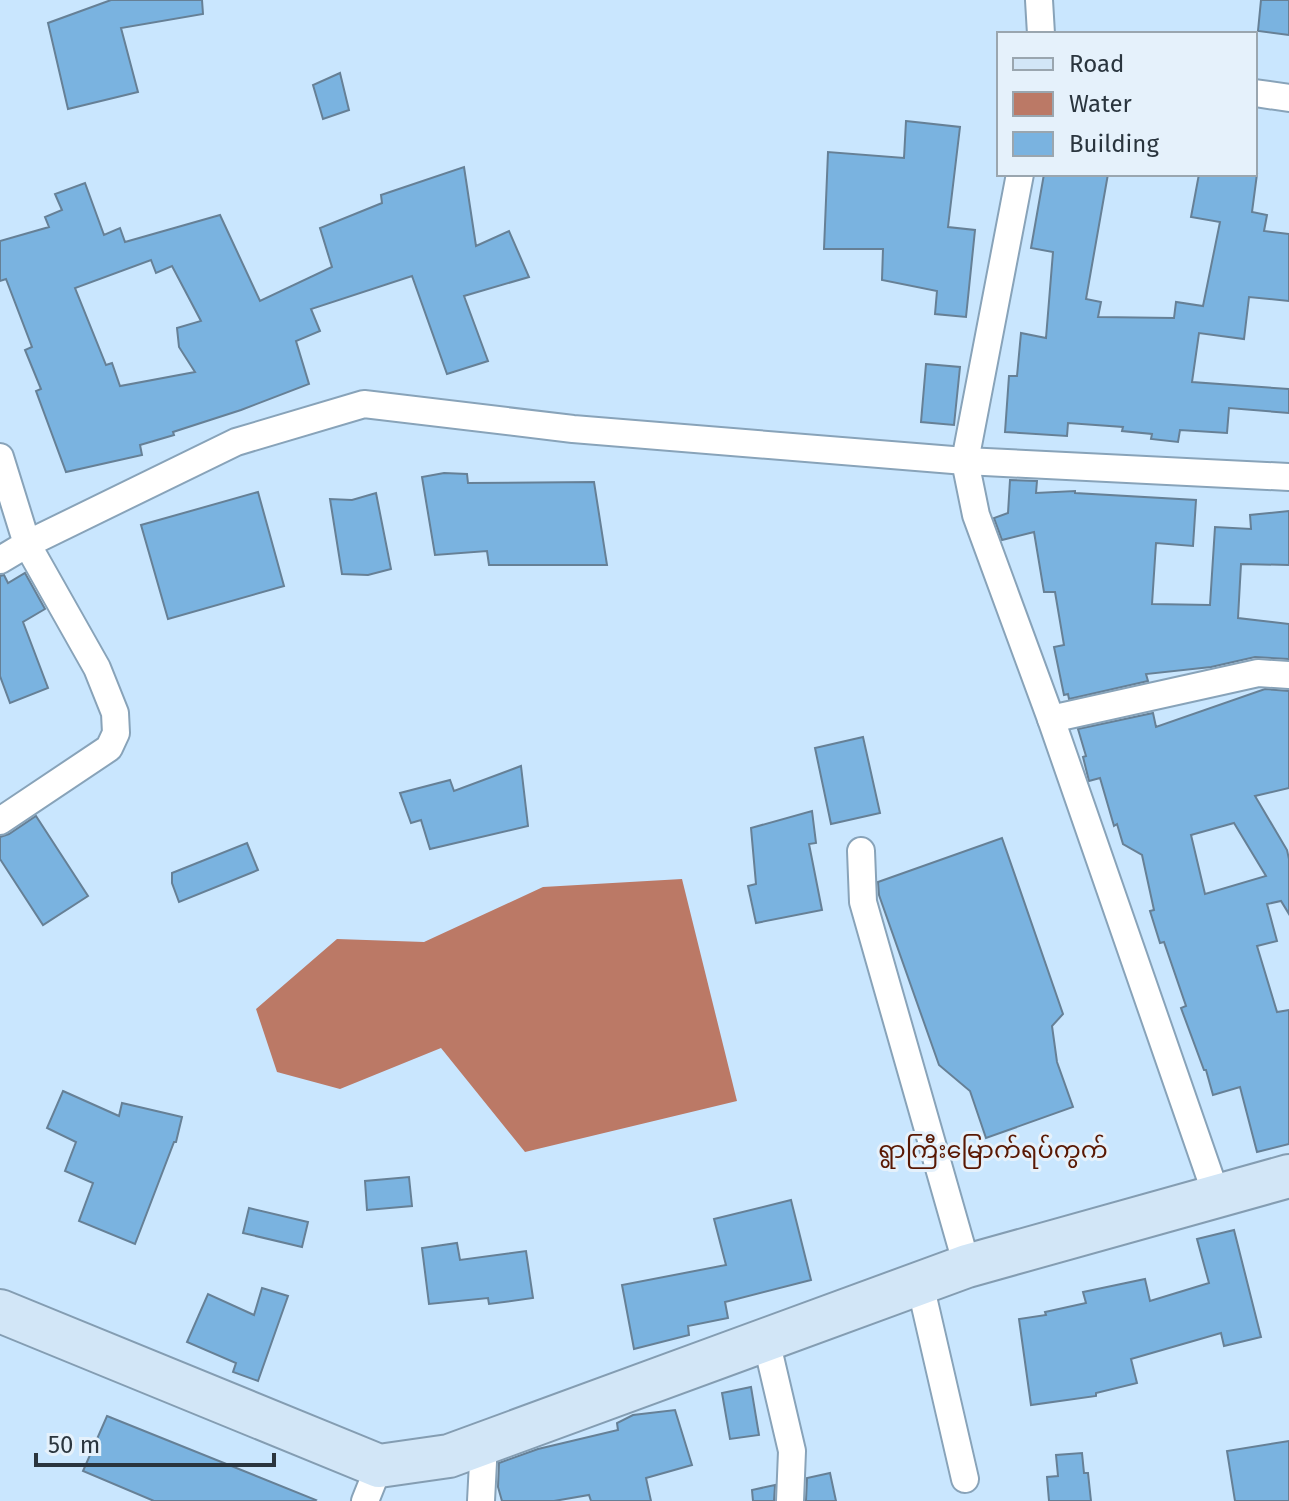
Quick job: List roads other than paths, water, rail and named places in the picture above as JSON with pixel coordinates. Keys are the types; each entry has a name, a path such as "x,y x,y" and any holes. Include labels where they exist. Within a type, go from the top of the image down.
{"main road":[{"path":"0,1311 372,1484 967,1266 1289,1176"}],"street":[{"path":"1039,0 1041,32"},
{"path":"1257,93 1289,98"},
{"path":"1020,176 965,461 976,515 1051,719 1217,1197"},
{"path":"0,560 236,442 364,404 573,429 965,461 1289,477"},
{"path":"0,457 27,544 97,668 115,713 116,733 109,748 0,821"},
{"path":"1051,719 1258,673 1289,675"},
{"path":"861,851 863,902 967,1266"},
{"path":"920,1284 965,1479"},
{"path":"766,1340 792,1451 790,1501"},
{"path":"481,1501 484,1443"}],"water":[{"path":"682,879 737,1101 525,1152 441,1048 340,1089 277,1072 256,1009 337,939 424,942 543,887"}],"district":[{"name":"ရွာကြီးမြောက်ရပ်ကွက်","path":"993,1150"}]}
